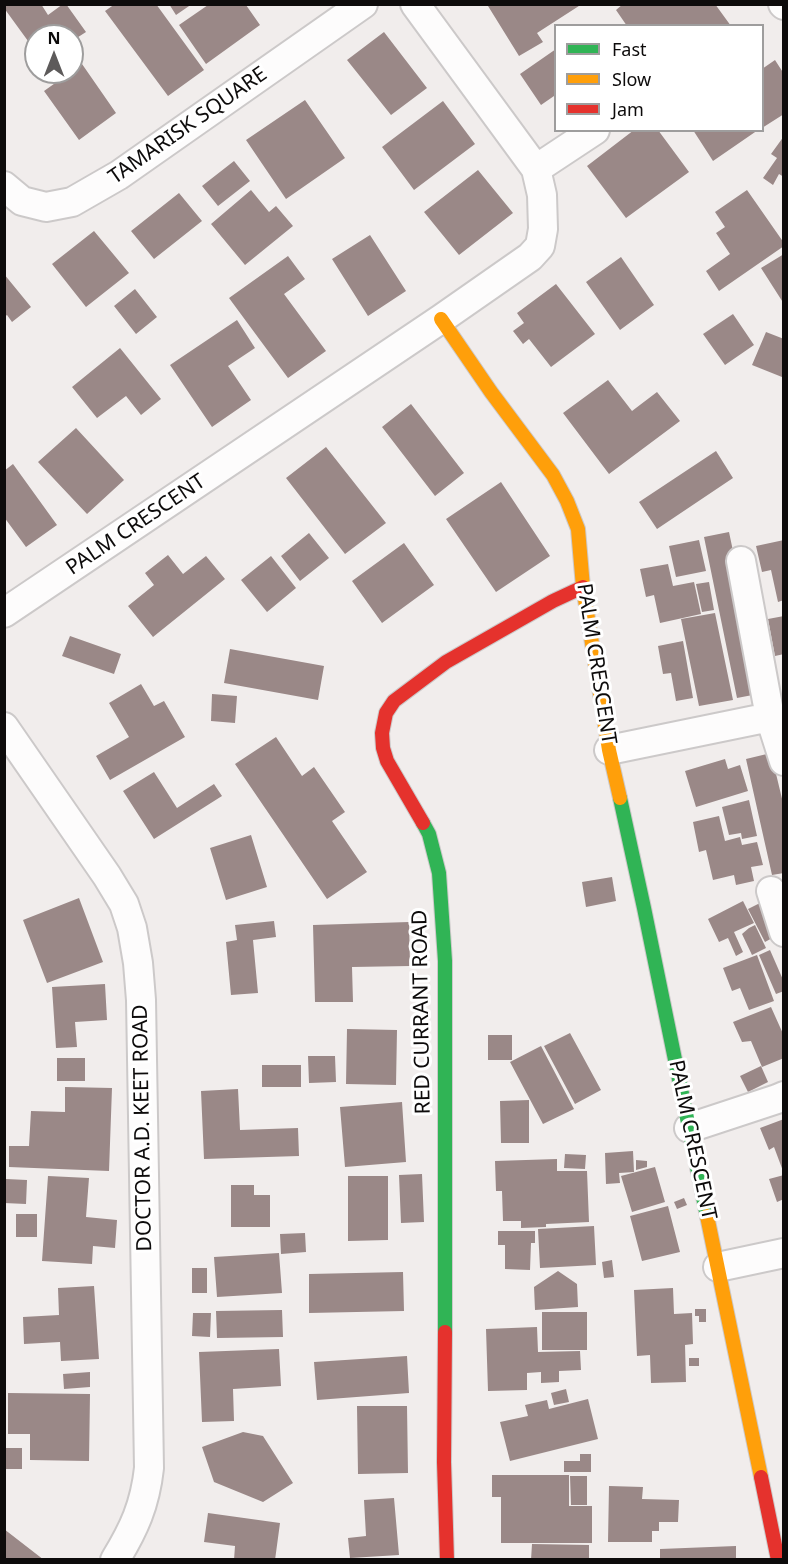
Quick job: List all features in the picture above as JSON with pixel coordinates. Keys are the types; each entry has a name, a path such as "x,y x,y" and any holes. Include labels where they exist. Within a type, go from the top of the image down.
{"street":[{"name":"TAMARISK SQUARE","path":"4,186 22,201 46,207 72,202 119,175 363,4"},
{"path":"415,4 536,169 544,212 540,246 530,257 441,319"},
{"path":"536,169 592,132"},
{"name":"PALM CRESCENT","path":"4,613 441,319 491,393 553,475 578,529 583,587 609,750 690,1128 778,1560"},
{"path":"741,561 770,717 783,761"},
{"name":"RED CURRANT ROAD","path":"447,1560 444,1462 445,961 439,873 429,834 387,761 382,732 386,712 394,701 446,662 553,601 583,587"},
{"path":"609,750 770,717"},
{"name":"DOCTOR A.D. KEET ROAD","path":"4,727 124,904 132,928 138,963 141,1000 149,1468 147,1487 137,1520 115,1560"},
{"path":"771,891 783,932"},
{"path":"690,1128 783,1095"},
{"path":"718,1267 783,1253"}],"building":[{"path":"4,4 41,4 48,15 66,4 80,24 24,24 24,36 4,8"},
{"path":"115,4 156,4 204,70 168,96 105,11"},
{"path":"169,4 192,4 176,15"},
{"path":"490,4 582,4 537,33 543,42 519,56 488,6"},
{"path":"623,4 715,4 730,24 626,24 616,10"},
{"path":"208,5 246,5 260,25 206,64 179,25"},
{"path":"384,32 427,88 391,115 347,60"},
{"path":"554,50 554,96 541,105 520,74"},
{"path":"775,60 784,74 784,114 764,127 764,68"},
{"path":"84,67 116,113 79,140 44,91 54,84 84,84"},
{"path":"305,100 345,158 286,199 246,140"},
{"path":"443,101 475,144 414,190 382,147"},
{"path":"631,132 659,132 689,172 626,218 587,166"},
{"path":"694,132 755,132 713,161"},
{"path":"784,136 784,177 779,174 773,185 763,178 777,158 771,154"},
{"path":"234,161 250,181 218,206 202,186"},
{"path":"478,170 513,213 459,255 424,212"},
{"path":"251,190 269,212 276,206 293,226 245,265 211,224"},
{"path":"747,190 784,246 719,291 706,271 730,254 716,233 725,227 715,212"},
{"path":"179,193 202,221 154,259 131,231"},
{"path":"94,231 129,273 86,307 52,264"},
{"path":"370,235 406,291 368,316 332,259"},
{"path":"784,254 784,304 761,268"},
{"path":"288,256 305,279 284,294 326,351 288,378 229,298"},
{"path":"621,257 654,305 620,330 586,282"},
{"path":"4,274 31,307 12,322 7,315 4,317"},
{"path":"556,284 595,334 551,367 529,339 523,344 513,331 524,323 517,313"},
{"path":"135,289 157,317 136,334 114,306"},
{"path":"733,314 754,345 725,365 703,334"},
{"path":"237,320 255,348 228,366 251,400 212,427 170,365"},
{"path":"766,332 784,339 784,374 782,377 752,365"},
{"path":"120,348 161,399 141,415 126,396 97,418 72,387"},
{"path":"608,380 632,411 657,392 680,421 609,474 563,413"},
{"path":"411,404 464,473 435,496 382,427"},
{"path":"76,428 124,480 87,514 38,462"},
{"path":"326,447 386,523 345,554 286,478"},
{"path":"716,451 733,478 657,529 639,502"},
{"path":"13,464 57,525 26,547 4,517 4,471"},
{"path":"501,482 550,556 496,592 446,519"},
{"path":"729,532 763,693 737,698 704,537"},
{"path":"309,533 329,558 300,581 281,556"},
{"path":"699,540 706,571 676,577 669,546"},
{"path":"784,540 784,600 778,602 771,570 762,572 756,546"},
{"path":"404,543 434,585 382,623 352,581"},
{"path":"168,555 183,574 206,556 225,579 153,637 128,606 154,585 145,573"},
{"path":"271,556 296,588 267,612 241,580"},
{"path":"668,564 673,586 694,582 701,614 660,623 654,595 646,597 640,569"},
{"path":"709,582 714,610 702,612 696,584"},
{"path":"715,613 733,700 699,706 681,619"},
{"path":"784,616 784,654 775,656 768,619"},
{"path":"70,636 121,654 114,674 62,656"},
{"path":"683,641 693,698 676,701 671,673 663,674 658,646"},
{"path":"230,649 324,666 318,700 224,683"},
{"path":"141,684 154,706 164,701 185,737 110,780 96,756 129,737 109,703"},
{"path":"212,694 237,696 235,723 211,721"},
{"path":"276,737 302,776 314,767 345,812 332,821 367,872 327,899 235,764"},
{"path":"771,753 784,807 784,873 772,875 746,759"},
{"path":"725,759 728,769 740,765 748,791 696,807 685,771"},
{"path":"154,772 177,808 214,784 222,796 154,839 123,791"},
{"path":"749,800 757,836 742,839 741,833 729,835 722,807"},
{"path":"719,816 725,841 740,837 742,845 757,842 763,865 751,867 754,881 736,885 734,875 713,880 706,850 699,852 693,822"},
{"path":"251,835 267,887 226,900 210,848"},
{"path":"612,877 616,901 586,907 582,882"},
{"path":"79,898 103,962 47,983 23,920"},
{"path":"743,901 754,923 734,932 743,952 736,956 728,938 719,942 708,919"},
{"path":"764,901 769,909 763,915 774,937 765,942 748,909"},
{"path":"274,921 276,937 253,940 258,993 231,995 226,942 237,940 235,925"},
{"path":"409,922 410,966 352,967 353,1002 315,1002 313,925"},
{"path":"755,925 766,948 752,955 742,934"},
{"path":"770,950 784,982 784,991 776,994 759,955"},
{"path":"757,955 774,1001 749,1010 740,988 732,991 723,968"},
{"path":"105,984 107,1020 75,1022 77,1047 56,1048 52,987"},
{"path":"771,1007 784,1036 784,1058 762,1067 751,1041 742,1042 733,1022"},
{"path":"347,1029 397,1030 396,1085 346,1084"},
{"path":"570,1033 601,1090 575,1104 544,1046"},
{"path":"488,1035 512,1035 512,1060 488,1060"},
{"path":"541,1046 574,1109 543,1124 510,1062"},
{"path":"308,1056 335,1056 336,1082 309,1083"},
{"path":"57,1058 85,1058 85,1081 57,1081"},
{"path":"262,1065 301,1065 301,1087 262,1087"},
{"path":"761,1066 768,1082 748,1092 740,1076"},
{"path":"65,1087 112,1088 109,1171 9,1167 9,1146 29,1146 31,1111 65,1112"},
{"path":"238,1089 240,1130 298,1128 299,1156 204,1159 201,1091"},
{"path":"529,1100 529,1143 501,1143 500,1101"},
{"path":"402,1102 406,1162 345,1167 340,1107"},
{"path":"784,1119 783,1171 774,1147 769,1150 760,1128"},
{"path":"633,1151 634,1172 619,1173 620,1183 606,1184 605,1153"},
{"path":"565,1154 586,1155 585,1169 564,1168"},
{"path":"557,1159 557,1171 587,1171 589,1222 521,1228 521,1221 503,1221 502,1191 496,1191 495,1161"},
{"path":"636,1160 647,1161 647,1167 636,1170"},
{"path":"655,1167 665,1202 632,1212 621,1176"},
{"path":"422,1174 424,1222 401,1223 399,1175"},
{"path":"784,1175 784,1199 777,1202 769,1179"},
{"path":"48,1176 89,1178 86,1217 117,1220 115,1248 93,1246 92,1264 42,1261"},
{"path":"348,1176 388,1176 388,1240 348,1241"},
{"path":"6,1179 27,1180 26,1204 4,1203"},
{"path":"231,1185 254,1185 254,1195 270,1195 270,1227 231,1227"},
{"path":"684,1198 687,1205 677,1209 674,1202"},
{"path":"668,1206 680,1252 642,1261 630,1216"},
{"path":"16,1214 37,1214 37,1237 16,1237"},
{"path":"594,1226 596,1265 540,1268 538,1229"},
{"path":"498,1231 535,1231 535,1243 531,1243 530,1270 505,1269 505,1245 498,1245"},
{"path":"305,1233 306,1252 281,1254 280,1234"},
{"path":"279,1253 282,1293 217,1297 214,1257"},
{"path":"612,1260 614,1277 604,1278 602,1262"},
{"path":"192,1268 207,1268 207,1293 192,1293"},
{"path":"558,1271 577,1284 578,1307 535,1310 534,1287"},
{"path":"403,1272 404,1311 309,1313 309,1274"},
{"path":"94,1286 99,1359 61,1361 60,1342 24,1344 23,1317 59,1315 58,1288"},
{"path":"673,1288 674,1314 692,1313 693,1344 685,1345 686,1382 651,1383 650,1355 637,1356 634,1290"},
{"path":"695,1309 706,1309 706,1322 699,1322 699,1316 695,1316"},
{"path":"282,1310 283,1337 217,1338 216,1311"},
{"path":"542,1312 587,1312 587,1350 542,1350"},
{"path":"193,1313 211,1313 210,1337 192,1336"},
{"path":"537,1327 538,1352 580,1351 581,1370 559,1371 559,1382 541,1383 541,1372 527,1373 527,1390 488,1391 486,1329"},
{"path":"279,1349 281,1386 233,1389 234,1421 202,1422 199,1352"},
{"path":"407,1356 409,1393 317,1400 314,1362"},
{"path":"689,1358 699,1358 699,1366 689,1366"},
{"path":"90,1372 90,1387 64,1389 63,1374"},
{"path":"566,1389 569,1402 554,1405 551,1393"},
{"path":"8,1393 90,1394 89,1461 30,1460 30,1434 8,1434"},
{"path":"588,1399 598,1439 510,1461 500,1422 528,1416 525,1405 547,1400 549,1409"},
{"path":"357,1406 407,1406 408,1473 358,1474"},
{"path":"243,1432 263,1436 293,1483 263,1502 214,1482 202,1447"},
{"path":"4,1448 22,1448 22,1469 4,1469"},
{"path":"580,1454 591,1454 591,1472 564,1472 564,1461 580,1461"},
{"path":"492,1475 569,1475 569,1506 592,1506 592,1543 501,1543 501,1497 492,1497"},
{"path":"570,1476 587,1476 587,1505 571,1505"},
{"path":"609,1486 643,1487 642,1499 679,1500 678,1522 659,1522 659,1531 652,1531 652,1542 608,1542"},
{"path":"394,1498 399,1555 350,1558 348,1538 366,1536 364,1500"},
{"path":"208,1513 280,1523 275,1560 234,1560 235,1546 204,1542"},
{"path":"4,1529 44,1560 4,1560"},
{"path":"532,1544 589,1545 589,1560 531,1560"},
{"path":"736,1546 736,1560 660,1560 660,1549"}],"traffic: fast":[{"path":"620,798 707,1216"},
{"path":"423,823 429,834 439,873 445,961 445,1332"}],"traffic: slow":[{"path":"441,319 491,392 553,475 578,529 583,587 609,750 620,798"},
{"path":"707,1216 761,1477"}],"traffic: jam":[{"path":"423,823 387,761 383,748 382,733 386,713 394,701 446,662 553,601 583,587"},
{"path":"445,1332 444,1462 447,1560"},
{"path":"761,1477 778,1560"}]}
